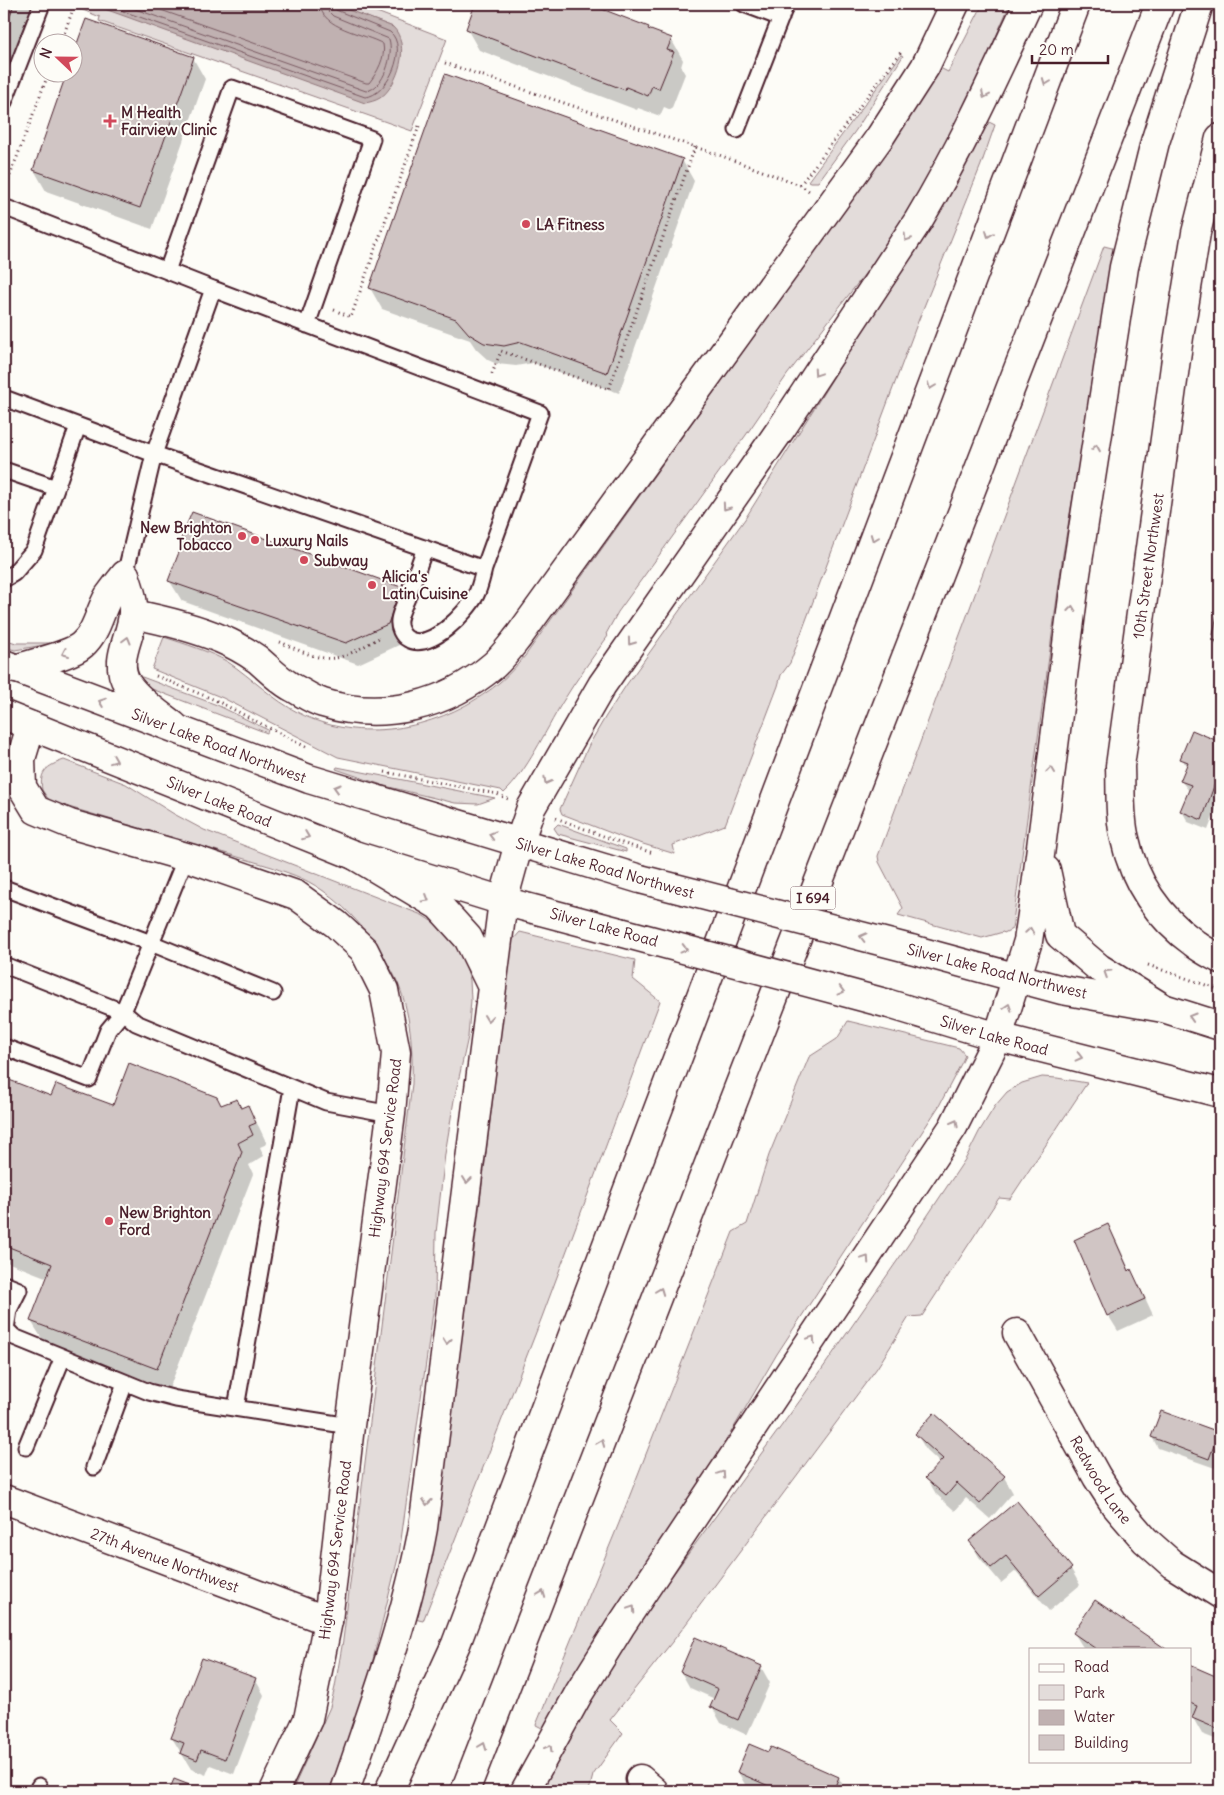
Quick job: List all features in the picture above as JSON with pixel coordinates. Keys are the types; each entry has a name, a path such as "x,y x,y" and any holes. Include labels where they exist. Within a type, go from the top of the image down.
{"main road":[{"path":"345,1791 409,1593 419,1552 503,901 519,843 532,808 602,685 783,426 918,221 969,130 1028,4"},
{"path":"389,1791 456,1644 1076,4"},
{"name":"I 694","path":"465,1791 1160,4"},
{"path":"525,1791 579,1693 620,1628 953,1128 998,1036 1028,941 1042,846 1076,574 1124,267 1155,142 1199,4"},
{"path":"133,614 169,621 222,639 256,658 287,684 322,703 359,710 384,712 424,704 448,695 472,681 495,664 519,636 880,137 929,59 951,5"},
{"name":"10th Street Northwest","path":"1220,138 1196,234 1180,328 1120,766 1121,811 1125,839 1133,866 1149,898 1166,920 1194,944 1220,959"},
{"path":"125,575 132,594 133,614 121,661 123,674 128,685 181,732"},
{"path":"10,666 60,656 82,646 97,626 108,598 125,575"},
{"name":"Silver Lake Road Northwest","path":"10,666 308,779 519,843 640,879 1062,990 1163,1008 1220,1026"},
{"name":"Silver Lake Road","path":"4,715 354,855 503,901 889,1004 998,1036 1220,1093"},
{"name":"Highway 694 Service Road","path":"31,726 13,787 36,810 70,824 186,857 296,895 336,924 364,950 384,990 396,1052 391,1114 350,1426 328,1621 308,1719 274,1791"},
{"path":"1042,846 1060,935 1099,968 1163,1008"},
{"path":"354,855 439,906 468,938 492,987"},
{"name":"Redwood Lane","path":"1017,1333 1097,1477 1115,1505 1144,1540 1172,1564 1220,1594"},
{"name":"27th Avenue Northwest","path":"4,1499 328,1621"}],"lane":[{"path":"4,102 42,4"},
{"path":"744,4 781,18"},
{"path":"737,130 786,4"},
{"path":"167,271 232,88 372,138 307,325"},
{"path":"4,207 213,289 540,413 476,594 466,609 446,630 432,639 415,642 402,634 399,619 426,548"},
{"path":"125,575 154,454 213,289"},
{"path":"4,398 154,454 484,569"},
{"path":"4,579 14,573 34,550 78,426"},
{"path":"4,470 56,488"},
{"path":"4,1047 89,1079 108,1030 123,1012 186,857"},
{"path":"4,888 151,943 273,993"},
{"path":"4,965 123,1012 136,1023 326,1102 391,1114"},
{"path":"236,1408 292,1088"},
{"path":"4,1284 19,1290 9,1310 5,1329 14,1338 125,1383 176,1399 350,1426"},
{"path":"26,1447 63,1357"},
{"path":"94,1467 125,1383"}],"path":[{"path":"65,32 75,4"},
{"path":"800,185 906,45 929,59"},
{"path":"446,63 695,147 800,185 830,206"},
{"path":"4,179 8,181 45,82"},
{"path":"314,303 351,317 419,126"},
{"path":"485,392 501,351 609,390 695,147"},
{"path":"276,641 313,655 331,658 343,657 400,627"},
{"path":"121,661 216,700 310,749"},
{"path":"383,772 497,794 619,842 655,853"}],"green space":[{"path":"79,4 393,27 333,4 356,4 447,39 412,131 99,21 100,17 78,8"},
{"path":"983,4 1010,4 959,122 914,206 874,262 787,375 618,612 606,634 608,636 567,694 528,763 504,793 501,790 338,757 223,698 152,669 164,637 221,658 237,668 280,702 299,713 322,723 346,728 371,730 420,724 443,716 466,705 498,684 525,656 840,216 908,119 940,68 948,72"},
{"path":"901,55 903,56 856,130 818,182 808,181"},
{"path":"985,120 995,125 981,165 917,324 790,663 781,675 725,825 673,845 675,854 624,838 562,814 560,809 589,745 606,716 745,519 919,240"},
{"path":"1104,246 1116,249 1063,554 1012,929 1004,933 982,938 898,915 903,908 879,862 878,856"},
{"path":"4,639 16,643 55,643 15,650 4,647"},
{"path":"142,677 217,705 268,730 267,733 144,686 136,679"},
{"path":"64,760 126,784 204,830 422,915 439,926 453,941 464,959 470,980 471,1000 468,1037 454,1100 445,1154 436,1233 435,1298 399,1554 364,1696 329,1791 292,1791 330,1707 343,1640 412,1084 410,1031 405,1004 396,979 379,949 344,908 330,896 301,878 272,867 49,800 42,790 43,774 49,767"},
{"path":"337,767 495,798 478,804 455,803 385,786 336,769"},
{"path":"558,824 626,849 626,852 558,834 554,828"},
{"path":"520,932 635,960 633,979 660,1001 542,1317 423,1621 410,1618 448,1430 472,1267 512,941"},
{"path":"848,1021 959,1048 965,1055 939,1106 777,1354 709,1470 544,1729 536,1725 619,1523 733,1232 747,1224 769,1155 809,1057 837,1039"},
{"path":"1042,1077 1087,1083 1010,1199 999,1198 922,1316 909,1317 877,1368 680,1632 610,1720 623,1733 593,1775 589,1791 540,1791 618,1650 804,1395 904,1251 966,1158 995,1106 1007,1092 1022,1083"}],"water":[{"path":"91,4 333,4 393,27 398,34 402,54 397,75 386,92 380,98 365,103"}],"building":[{"path":"4,4 14,4 4,32"},
{"path":"475,4 589,4 672,38 667,50 674,52 659,89 652,86 648,96 626,87 625,90 466,29"},
{"name":"M Health Fairview Clinic","path":"86,19 194,57 140,208 33,170 64,82 82,82 81,32"},
{"name":"LA Fitness","path":"445,74 683,159 607,373 521,342 504,346 484,343 469,334 456,319 369,288"},
{"path":"192,512 401,587 388,624 346,643 168,581 184,539 181,538"},
{"path":"1220,599 1220,642 1212,640"},
{"path":"1192,730 1220,742 1220,769 1202,820 1180,811 1191,785 1180,781 1188,762 1180,759"},
{"name":"New Brighton Ford","path":"129,1063 217,1097 221,1105 237,1099 241,1108 248,1105 256,1123 249,1126 253,1135 238,1143 242,1152 157,1369 30,1321 52,1264 4,1245 4,1078 51,1096 56,1084 113,1105"},
{"path":"1108,1224 1129,1271 1131,1269 1145,1299 1107,1316 1074,1240"},
{"path":"1220,1366 1220,1380 1216,1378"},
{"path":"1161,1411 1219,1432 1209,1459 1151,1437"},
{"path":"934,1413 1005,1476 980,1504 957,1483 946,1496 925,1478 943,1459 915,1434"},
{"path":"1017,1501 1072,1568 1039,1596 1006,1556 991,1568 969,1541"},
{"path":"1095,1600 1165,1648 1095,1648 1073,1633"},
{"path":"695,1637 762,1666 738,1720 710,1707 718,1689 680,1672"},
{"path":"202,1658 256,1678 225,1759 201,1750 197,1760 180,1753 184,1743 171,1738"},
{"path":"1192,1666 1220,1678 1220,1730 1192,1718 1197,1706 1192,1704"},
{"path":"749,1744 768,1752 771,1747 839,1777 833,1791 780,1791 737,1772"},
{"path":"174,1779 205,1791 169,1791"}],"place":[{"name":"M Health Fairview Clinic","path":"110,121"},
{"name":"LA Fitness","path":"526,224"},
{"name":"New Brighton Tobacco","path":"242,536"},
{"name":"Luxury Nails","path":"255,540"},
{"name":"Subway","path":"304,560"},
{"name":"Alicia's Latin Cuisine","path":"372,585"},
{"name":"New Brighton Ford","path":"109,1221"}]}
